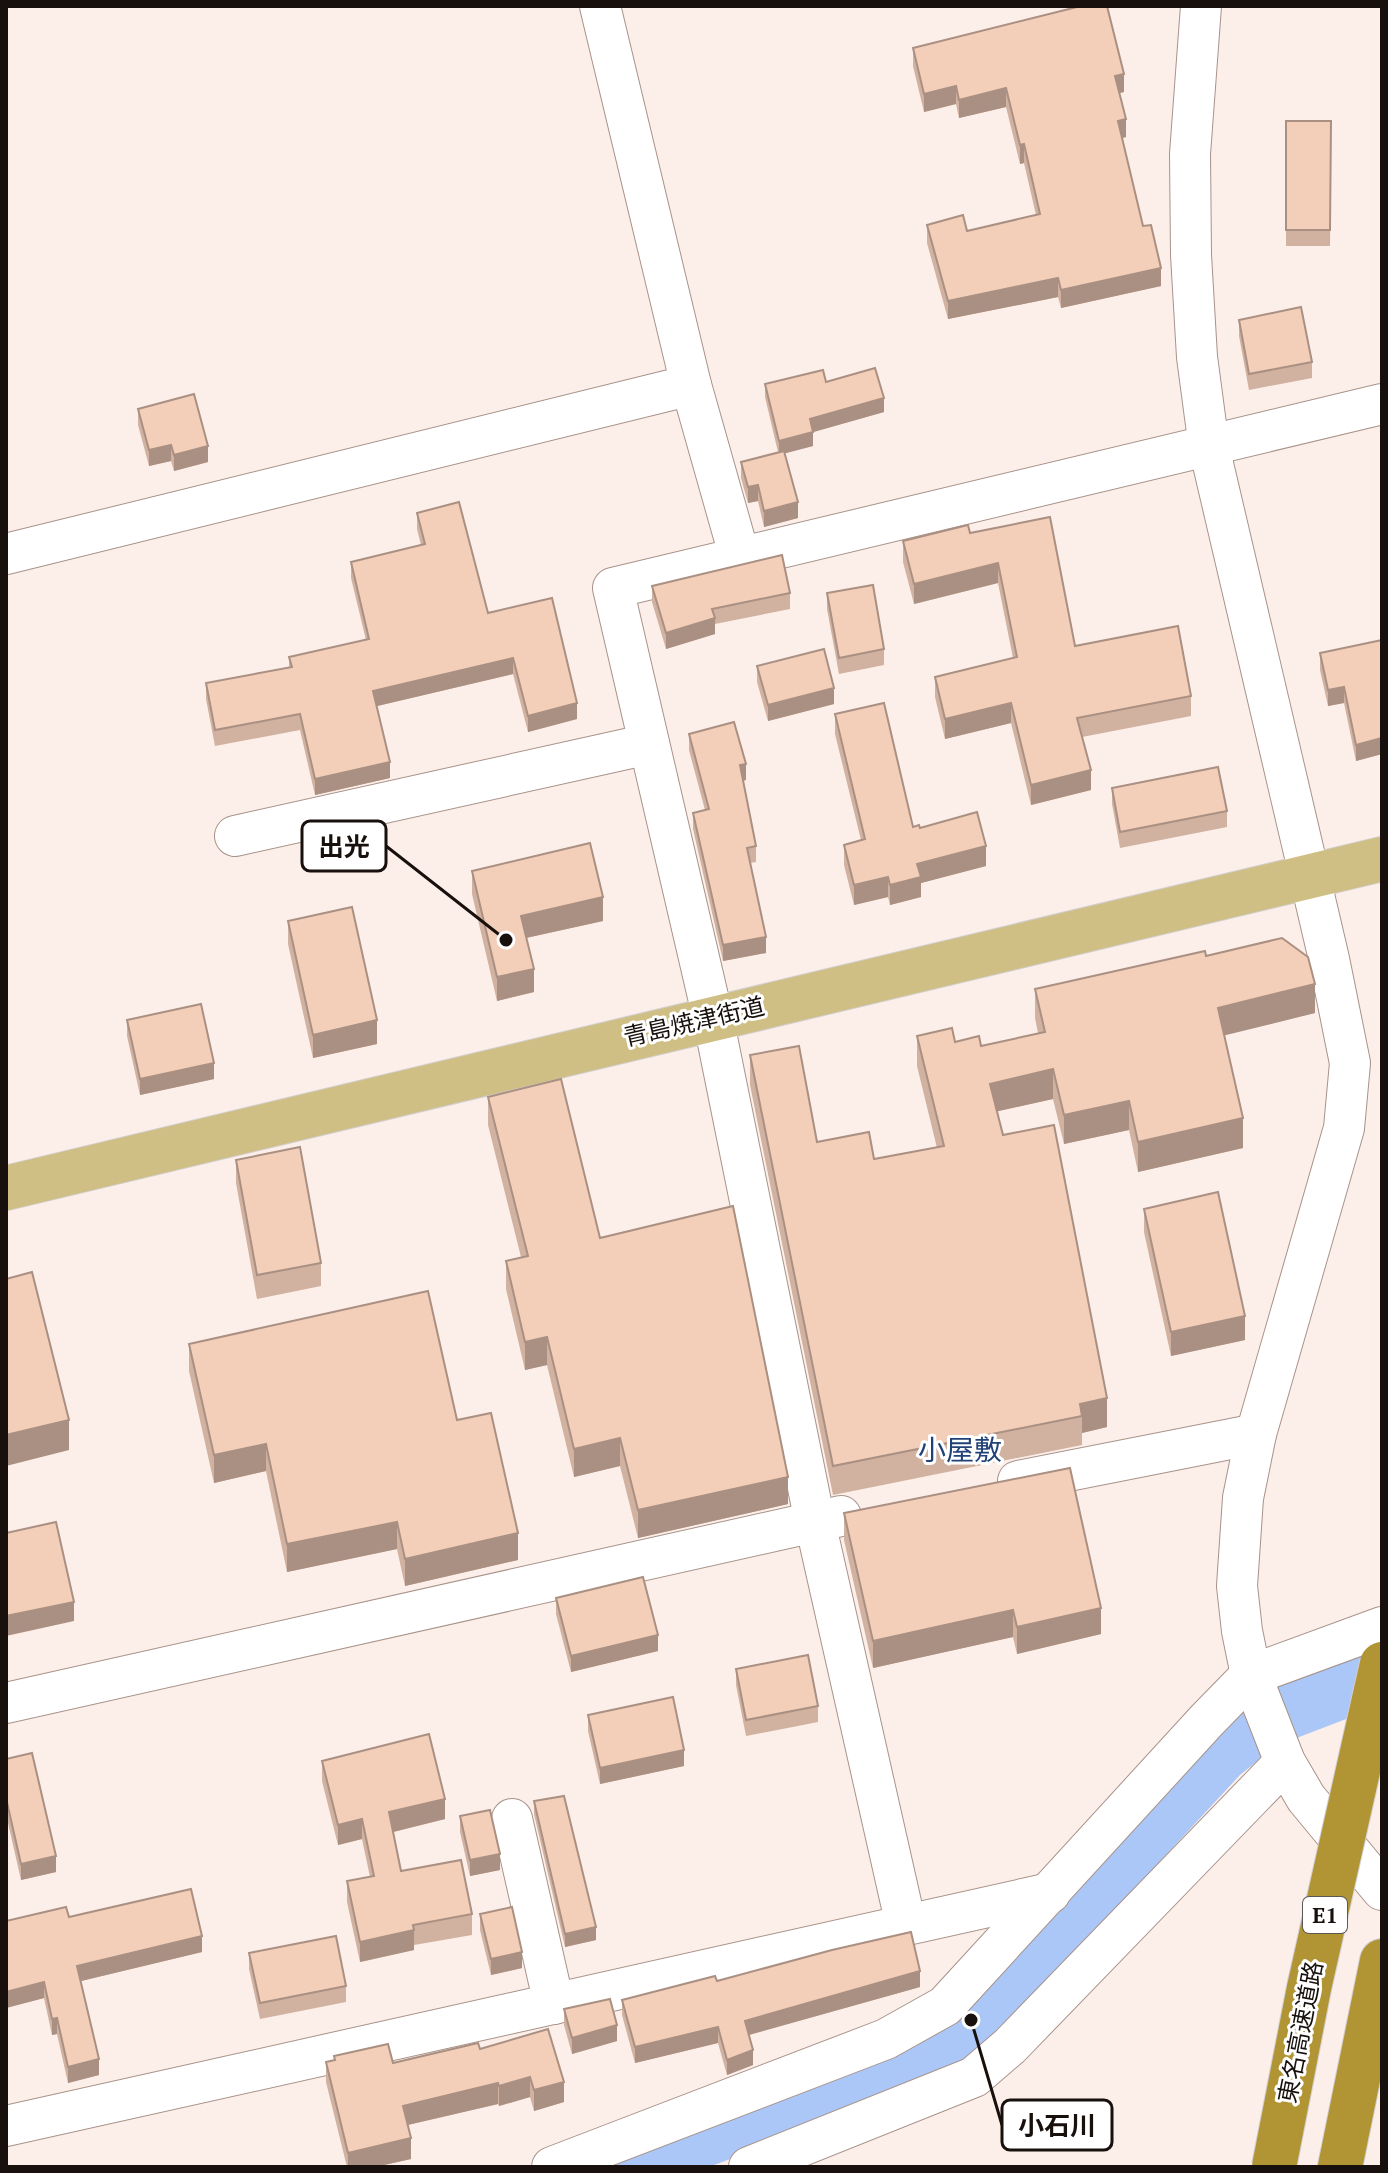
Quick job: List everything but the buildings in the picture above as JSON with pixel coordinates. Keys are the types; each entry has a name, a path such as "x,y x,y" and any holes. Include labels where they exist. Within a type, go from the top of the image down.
{"highway":[{"name":"東名高速道路","path":"1274,2167 1309,1988 1382,1664"},
{"path":"1340,2167 1382,1961"}],"main road":[{"name":"青島焼津街道","path":"6,1188 1382,859"}],"street":[{"path":"600,6 691,385 740,558"},
{"path":"1201,6 1190,154 1191,255 1197,357 1209,447 1329,959 1350,1063 1344,1128 1256,1434 1243,1498 1237,1586 1242,1631 1254,1685 1285,1762 1306,1798 1382,1890"},
{"path":"6,554 691,385"},
{"path":"906,1925 815,1522 713,1018 613,588 1382,404"},
{"path":"235,836 649,744"},
{"path":"983,1488 1256,1434"},
{"path":"6,1703 876,1509"},
{"path":"552,2167 886,2039 945,2006 1207,1720 1254,1685 1382,1627"},
{"path":"749,2167 974,2077 1010,2046 1285,1762"},
{"path":"512,1819 554,2004"},
{"path":"6,2126 1050,1893"}],"waterway":[{"path":"621,2167 918,2055 947,2039 971,2020 1219,1752 1252,1726 1288,1708 1382,1672"}],"place":[{"name":"出光","path":"506,940"},
{"name":"小石川","path":"971,2020"}],"district":[{"name":"小屋敷","path":"960,1450"}]}
